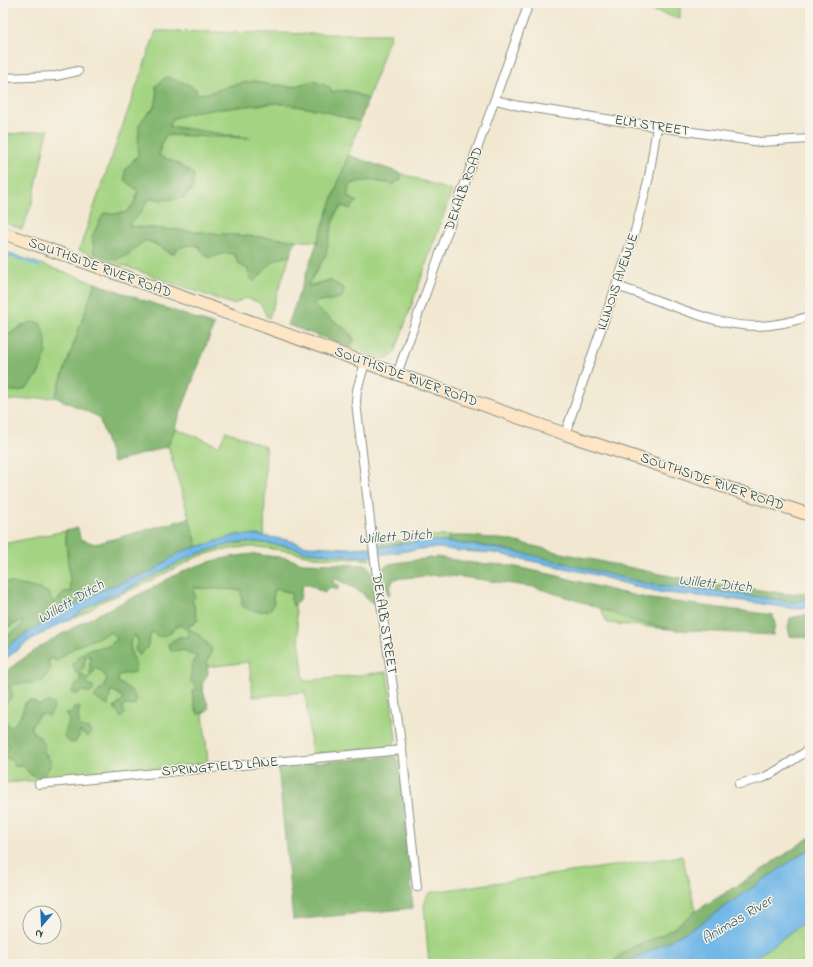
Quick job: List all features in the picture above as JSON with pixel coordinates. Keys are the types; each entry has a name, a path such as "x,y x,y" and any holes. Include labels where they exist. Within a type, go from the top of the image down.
{"main road":[{"name":"SOUTHSIDE RIVER ROAD","path":"3,233 565,434 810,515"}],"street":[{"name":"DEKALB ROAD","path":"397,374 496,100 529,3"},
{"path":"3,78 56,76 78,71"},
{"name":"ELM STREET","path":"496,100 513,105 760,142 810,140"},
{"name":"ILLINOIS AVENUE","path":"565,434 617,286 643,204 657,126"},
{"path":"617,286 711,320 727,324 771,326 796,321 810,316"},
{"name":"DEKALB STREET","path":"366,363 357,390 356,402 374,559 402,750 417,887"},
{"path":"739,784 763,778 810,749"},
{"name":"SPRINGFIELD LANE","path":"39,784 402,750"}],"green space":[{"path":"630,3 680,3 680,19"},
{"path":"156,31 391,34 368,99 347,91 332,92 314,81 291,87 270,85 255,81 209,93 197,94 196,89 185,83 166,77 156,86 157,99 153,109 144,117 138,155 125,170 133,186 138,191 135,202 127,212 114,214 115,260 124,256 144,241 151,242 172,254 179,248 185,246 199,246 202,251 218,255 225,253 235,254 239,263 248,269 250,278 259,277 275,260 290,256 269,318 266,316 261,305 254,301 245,298 232,304 79,250"},
{"path":"166,77 185,83 196,89 197,94 209,93 235,84 255,81 270,85 291,87 314,81 329,87 332,92 347,91 368,99 360,122 321,110 276,103 199,111 173,118 169,126 251,138 166,135 162,142 159,156 175,162 194,174 193,188 184,198 163,200 153,198 147,201 140,214 128,226 296,240 290,256 272,262 254,282 250,278 248,269 239,263 235,254 225,253 209,258 199,246 184,246 179,248 173,254 151,242 144,241 128,255 115,260 94,253 92,236 104,213 114,214 127,212 135,202 138,191 125,180 125,170 138,155 139,125 144,117 153,109 157,99 156,86"},
{"path":"276,103 321,110 360,122 317,242 127,226 142,210 147,201 152,199 163,200 175,162 159,156 162,142 166,135 246,138 169,126 173,118 199,111"},
{"path":"48,130 32,204 22,229 3,222 3,135"},
{"path":"348,155 400,173 401,179 394,184 377,181 361,181 350,185 347,196 357,202 350,209 342,206 336,213 330,233 326,255 307,286 330,280 345,289 342,297 329,301 318,301 313,305 348,332 354,341 349,347 288,325"},
{"path":"400,173 452,191 395,352 391,357 384,359 349,347 354,341 349,332 341,325 321,313 313,305 318,301 329,301 330,280 307,286 321,264 336,213 342,206 357,202 347,196 350,185 361,181 377,181 394,184 401,179"},
{"path":"3,251 95,283 55,397 3,401 3,390 19,391 29,385 40,372 23,324 13,332 3,337"},
{"path":"95,283 214,325 168,446 113,463 99,417 55,397"},
{"path":"32,322 40,323 46,340 46,351 41,369 34,380 24,389 19,391 3,390 3,337"},
{"path":"175,428 219,446 226,431 266,447 264,536 237,535 198,548 168,446"},
{"path":"189,518 198,548 180,552 152,571 106,588 60,613 3,649 3,639 21,626 24,621 3,629 3,581 39,589 49,593 53,603 57,601 65,591 71,592 65,531 78,528 80,539 95,544"},
{"path":"65,531 71,593 62,595 57,601 52,603 49,593 39,589 3,581 3,544"},
{"path":"409,536 450,536 448,540 449,542 428,540 377,546 376,543 409,540"},
{"path":"450,536 471,536 509,540 566,554 689,580 788,594 810,592 810,599 792,602 726,592 652,585 500,548 449,542 448,540"},
{"path":"256,542 286,546 308,552 364,557 370,556 370,560 314,557 289,551 258,547 243,547 218,551 197,557 136,588 99,603 89,611 70,619 99,600 126,590 187,558 235,543"},
{"path":"254,554 286,558 303,563 367,565 371,570 375,602 374,604 372,603 362,593 353,587 336,579 333,581 334,584 338,584 339,588 337,590 330,588 324,593 309,585 303,585 299,601 293,606 291,593 278,589 274,591 274,602 271,609 264,611 253,611 242,606 241,590 193,588 195,597 192,600 198,621 188,626 212,649 207,662 208,674 203,682 202,688 209,708 205,713 198,714 194,704 192,692 197,688 190,681 192,666 197,656 187,653 185,650 171,651 168,644 178,637 189,637 188,631 180,625 174,628 169,634 160,637 151,632 147,648 139,656 135,649 138,641 135,635 130,642 131,653 135,661 135,672 119,675 118,682 131,690 137,699 134,706 125,705 122,707 125,714 121,718 114,707 123,699 120,695 111,690 108,706 94,697 104,687 107,679 102,672 94,668 94,672 90,677 91,658 89,655 85,657 84,667 80,670 83,676 89,679 87,684 93,686 94,690 90,693 82,691 77,695 71,692 81,679 72,664 85,651 109,646 118,638 111,632 75,647 56,661 50,657 48,663 51,668 44,680 32,683 15,684 10,687 13,695 3,706 3,674 49,641 186,570 219,559"},
{"path":"437,557 473,563 507,565 652,599 773,615 775,625 773,635 677,630 636,622 591,605 534,587 462,577 436,575 394,579 390,587 390,594 388,597 383,568 389,564"},
{"path":"193,588 241,590 273,598 274,591 278,589 291,593 295,605 304,681 387,672 396,739 393,745 387,747 312,754 305,692 253,697 249,662 208,667 207,662 212,649 188,626 194,624 195,607 192,600"},
{"path":"601,609 636,622 677,630 607,623"},
{"path":"810,614 810,638 790,636 788,628 790,618"},
{"path":"24,621 21,626 3,639 3,629"},
{"path":"180,625 188,631 189,637 178,651 185,650 187,653 197,656 192,666 197,688 192,692 194,704 198,713 203,713 208,763 37,781 3,783 3,733 8,744 11,759 22,764 33,776 48,756 43,751 40,737 34,734 30,727 39,715 45,714 48,716 48,702 39,705 29,700 25,703 17,722 11,727 4,724 3,725 3,706 8,702 9,687 22,683 48,663 50,657 56,661 75,647 111,632 118,637 109,646 93,649 86,656 89,655 91,658 91,669 94,672 94,668 98,669 107,679 94,697 100,701 110,695 111,689 123,699 114,707 118,712 125,705 124,685 117,682 119,675 135,661 131,653 130,642 135,635 138,641 147,648 151,632 169,634 174,628","holes":["85,658 84,667 80,670 90,693 82,691 76,685 81,680 79,675 74,670","79,707 78,721 84,735 79,731 65,733 70,723 69,718 65,713 70,714"]},
{"path":"30,700 39,705 48,702 54,704 53,710 49,716 45,714 39,715 30,727 45,744 43,751 52,763 45,774 37,777 30,774 22,764 18,767 13,765 13,761 5,757 4,751 9,748 3,733 3,725 7,721 7,725 11,727 17,722 25,703"},
{"path":"76,706 80,707 78,715 80,727 88,729 91,733 88,737 80,731 75,743 73,743 68,741 64,736 69,721 69,718 65,713 70,714"},
{"path":"392,756 396,758 399,763 409,848 413,908 293,920 278,766"},
{"path":"810,837 810,848 697,926 628,964 612,964 623,953 671,930 699,909 783,856"},
{"path":"682,856 696,911 666,933 629,949 612,964 429,964 424,905 428,894 432,892"},
{"path":"810,918 810,956 799,964 747,964"}],"water":[{"path":"237,535 257,535 288,540 307,546 350,548 386,546 428,540 481,546 527,554 652,585 726,592 792,602 810,599 810,606 797,609 730,599 655,592 592,574 494,553 428,548 364,557 308,552 286,546 256,542 235,543 187,558 126,590 99,600 70,619 30,640 3,661 3,649 60,613 106,588 152,571 180,552"},
{"name":"Animas River","path":"810,848 810,918 747,964 628,964 697,926"}],"waterway":[{"path":"3,257 12,256 39,266"}],"water label":[{"name":"Willett Ditch","path":"395,537"},
{"name":"Willett Ditch","path":"715,584"},
{"name":"Willett Ditch","path":"71,602"}]}
